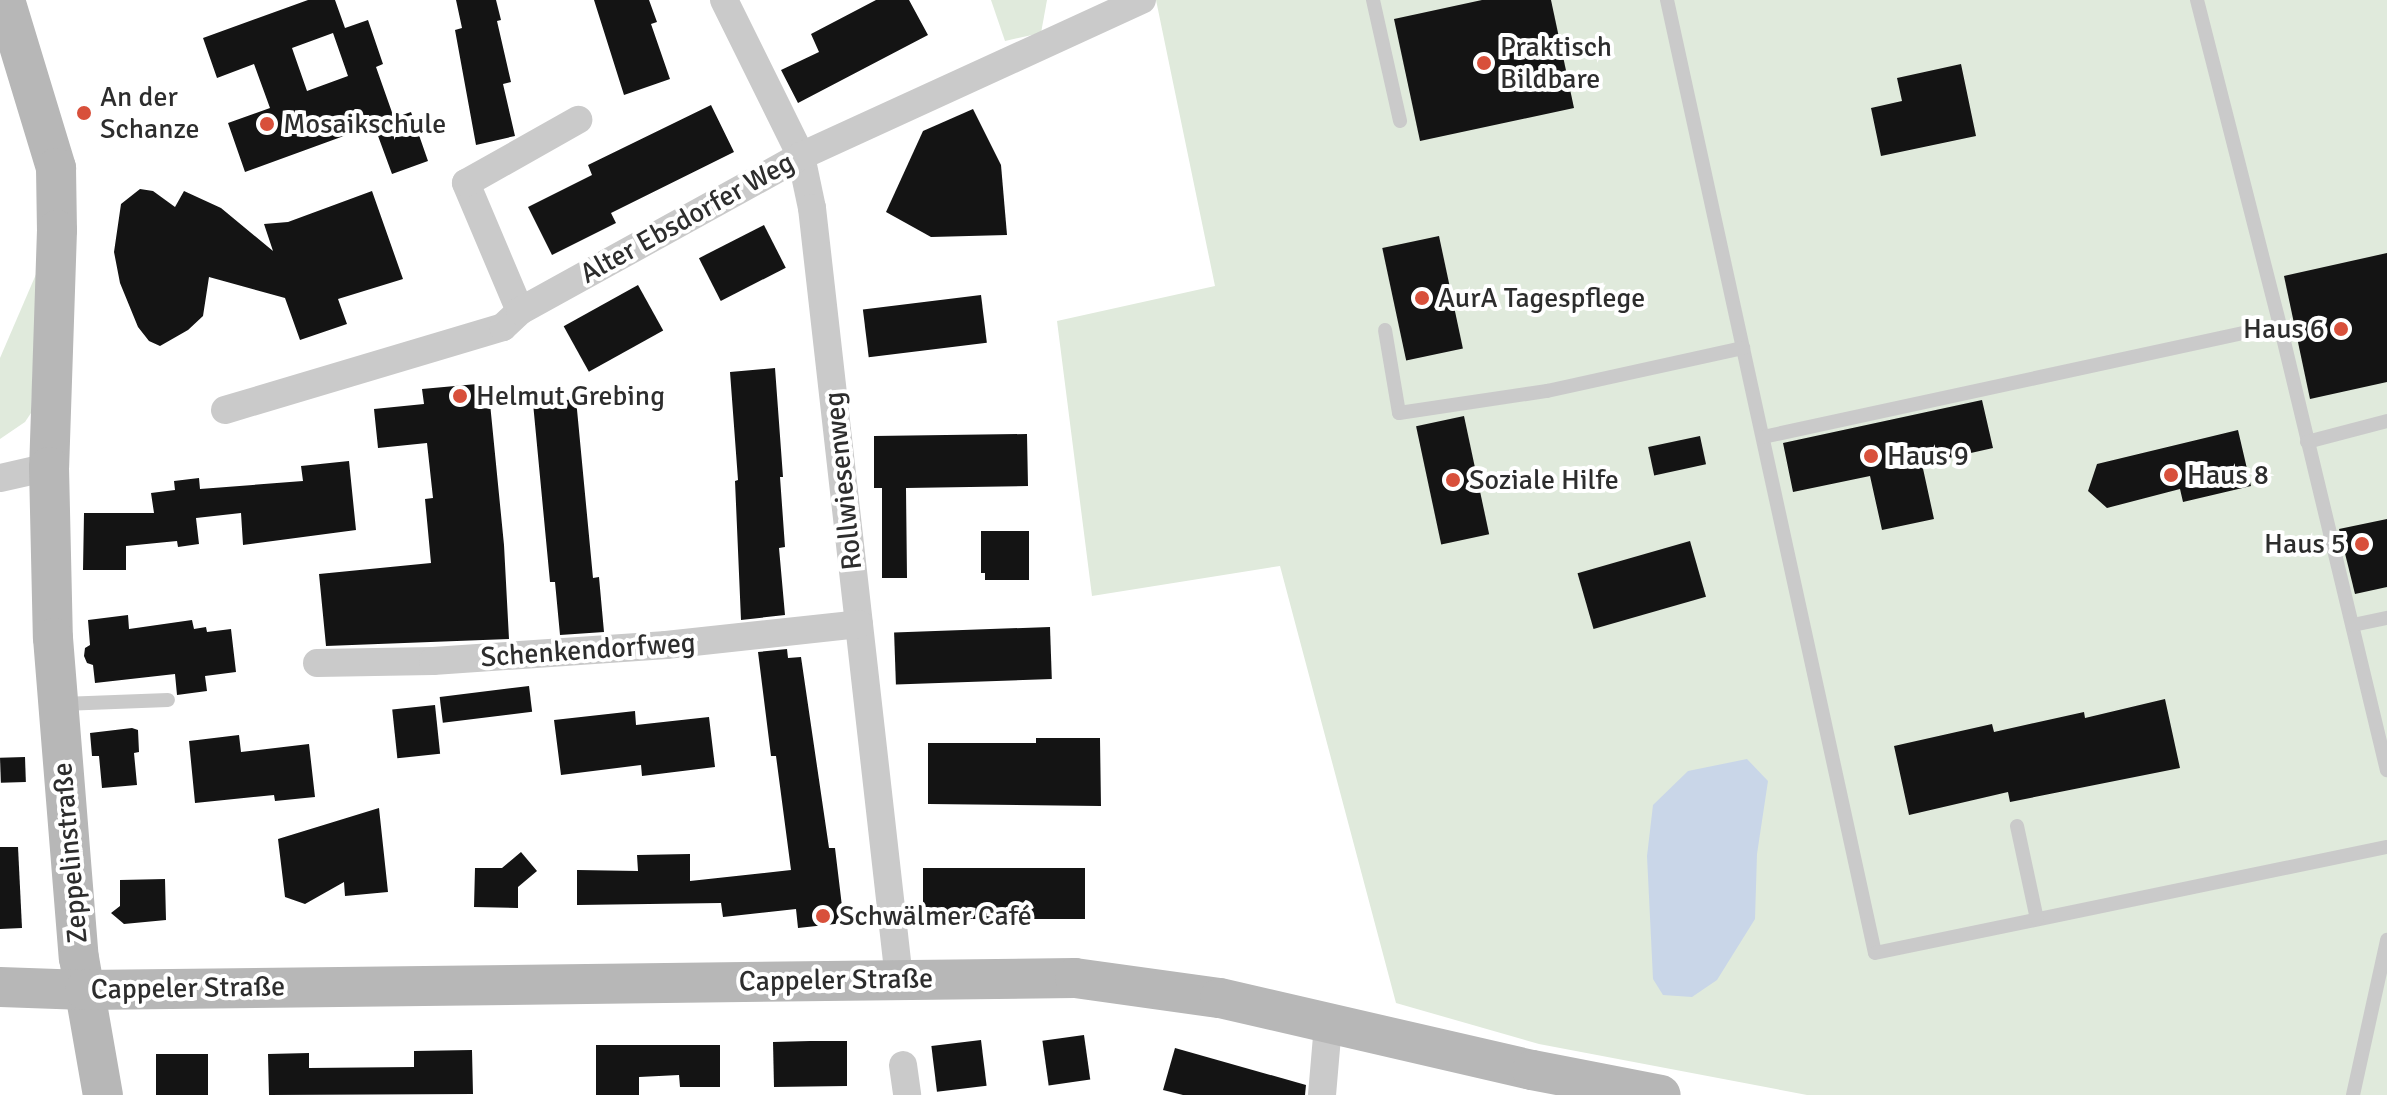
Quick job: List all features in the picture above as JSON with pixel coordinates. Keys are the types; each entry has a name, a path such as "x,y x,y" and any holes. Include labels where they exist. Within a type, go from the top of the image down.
{"main road":[{"name":"Zeppelinstraße","path":"5,0 56,168 57,230 49,467 58,705 85,990 103,1095"},
{"name":"Cappeler Straße","path":"0,987 85,990 1075,978 1220,998 1328,1025 1661,1095"}],"street":[{"name":"Rollwiesenweg","path":"724,0 801,156 812,208 899,979"},
{"name":"Alter Ebsdorfer Weg","path":"225,410 503,327 520,311 801,156 1142,0"},
{"path":"520,311 466,183 578,120"},
{"path":"0,478 49,467"},
{"name":"Schenkendorfweg","path":"317,663 433,661 666,645 859,624"},
{"path":"1322,1095 1328,1025"},
{"path":"903,1065 907,1095"}],"lane":[{"path":"1373,0 1400,121"},
{"path":"1667,0 1875,953 2387,847"},
{"path":"2197,0 2280,325 2387,770"},
{"path":"1763,437 2280,325"},
{"path":"1385,330 1399,413 1547,391 1743,348"},
{"path":"2307,442 2387,421"},
{"path":"2353,625 2387,618"},
{"path":"58,705 168,700"},
{"path":"2017,826 2037,919"},
{"path":"2353,1095 2387,940"}],"green space":[{"path":"991,0 1047,0 1041,33 1005,41"},
{"path":"1156,0 2387,0 2387,1095 1807,1095 1539,1044 1396,1003 1280,566 1092,596 1057,321 1215,286"},
{"path":"37,272 31,413 25,422 0,439 0,358"}],"water":[{"path":"1747,759 1768,781 1757,854 1755,919 1717,980 1692,997 1663,995 1653,979 1647,856 1653,805 1688,771"}],"building":[{"path":"308,0 335,0 345,28 368,20 383,64 376,67 394,118 411,112 428,161 392,174 374,125 245,172 228,123 270,108 254,64 217,78 203,38","holes":["333,33 348,76 307,91 292,48"]},
{"path":"456,0 496,0 501,20 497,21 511,82 503,84 515,136 476,145 455,30 462,28"},
{"path":"594,0 649,0 657,22 651,24 670,79 624,95"},
{"path":"876,0 909,0 928,35 798,103 781,70 819,52 811,34"},
{"name":"Praktisch Bildbare","path":"1482,0 1551,0 1574,108 1420,141 1394,19"},
{"path":"1961,64 1976,136 1881,156 1871,108 1902,101 1897,78"},
{"path":"711,105 734,152 611,213 616,223 552,255 528,207 592,175 588,165"},
{"path":"973,109 1001,165 1007,235 931,237 886,212 923,131"},
{"path":"140,189 153,191 175,207 184,191 221,208 273,251 264,224 288,222 372,191 403,279 338,299 347,324 300,340 285,298 209,277 203,316 188,330 160,346 149,341 138,327 120,283 114,252 121,204"},
{"path":"764,225 786,268 721,301 699,258"},
{"name":"AurA Tagespflege","path":"1439,236 1463,348 1406,361 1382,248"},
{"name":"Haus 6","path":"2387,253 2387,382 2310,399 2284,276"},
{"path":"638,285 663,330 589,372 564,326"},
{"path":"981,295 987,343 869,357 863,310"},
{"path":"775,368 783,477 780,477 785,547 779,548 785,615 741,620 735,481 738,480 730,372"},
{"path":"488,383 504,545 509,639 326,646 319,574 431,563 425,499 433,498 427,443 378,448 374,409 424,404 422,389"},
{"path":"576,399 593,578 599,577 604,632 560,635 555,582 550,582 533,403"},
{"name":"Haus 9","path":"1982,400 1993,448 1922,464 1934,519 1882,530 1870,476 1793,492 1783,443"},
{"name":"Soziale Hilfe","path":"1464,416 1489,534 1441,545 1416,426"},
{"name":"Haus 8","path":"2238,430 2251,486 2183,502 2180,489 2107,508 2088,491 2097,464"},
{"path":"1027,434 1028,486 906,488 907,578 882,578 882,488 874,488 874,436"},
{"path":"1700,436 1706,464 1654,475 1648,447"},
{"path":"349,461 356,530 243,545 241,513 196,518 199,544 178,547 177,541 126,546 126,570 83,570 84,513 154,513 151,493 175,490 174,481 199,478 200,489 303,481 301,466"},
{"name":"Haus 5","path":"2387,519 2387,587 2355,594 2339,529"},
{"path":"981,531 1029,531 1029,580 985,580 985,573 981,573"},
{"path":"1690,541 1706,597 1594,629 1578,573"},
{"path":"128,615 129,629 192,620 194,629 206,627 207,632 231,629 236,672 205,676 207,691 177,695 175,674 95,683 93,665 87,663 84,656 85,648 90,645 88,620"},
{"path":"1050,627 1052,679 896,684 894,632"},
{"path":"787,649 788,658 801,657 829,848 835,848 844,923 798,928 796,909 723,917 721,903 577,905 577,870 638,871 637,855 690,854 690,881 791,870 776,756 771,756 758,652"},
{"path":"529,686 532,712 443,723 440,697"},
{"path":"2165,699 2180,768 2010,802 2008,792 1909,815 1894,746 1992,724 1994,732 2084,712 2085,718"},
{"path":"435,705 440,754 397,758 392,709"},
{"path":"635,711 636,725 709,717 715,767 642,776 641,765 561,775 554,720"},
{"path":"138,730 139,752 134,753 137,785 102,788 99,756 92,756 90,733"},
{"path":"239,735 241,752 309,744 315,797 275,801 274,795 195,803 189,741"},
{"path":"1036,738 1100,738 1101,806 928,804 928,743 1036,743"},
{"path":"25,757 26,782 1,783 0,758"},
{"path":"379,808 388,892 345,896 344,882 305,904 285,897 278,839"},
{"path":"0,847 18,847 22,928 0,929"},
{"path":"521,852 537,871 518,887 518,908 474,907 475,868 502,868"},
{"path":"923,868 1085,868 1085,919 923,919"},
{"path":"165,879 166,920 124,924 111,913 120,906 120,880"},
{"path":"1084,1035 1090,1080 1049,1085 1042,1041"},
{"path":"981,1040 987,1086 937,1092 931,1046"},
{"path":"847,1041 847,1086 774,1087 773,1042"},
{"path":"596,1045 720,1045 720,1087 680,1087 679,1075 639,1077 639,1095 596,1095"},
{"path":"1175,1048 1306,1085 1305,1095 1183,1095 1163,1090"},
{"path":"472,1050 473,1094 269,1095 268,1054 309,1053 309,1068 414,1067 414,1051"},
{"path":"156,1054 208,1054 208,1095 156,1095"}],"place":[{"name":"Praktisch Bildbare","path":"1484,63"},
{"name":"An der Schanze","path":"84,113"},
{"name":"Mosaikschule","path":"267,124"},
{"name":"AurA Tagespflege","path":"1422,298"},
{"name":"Haus 6","path":"2341,329"},
{"name":"Helmut Grebing","path":"460,396"},
{"name":"Haus 9","path":"1871,456"},
{"name":"Haus 8","path":"2171,475"},
{"name":"Soziale Hilfe","path":"1453,480"},
{"name":"Haus 5","path":"2362,544"},
{"name":"Schwälmer Café","path":"823,916"}]}
